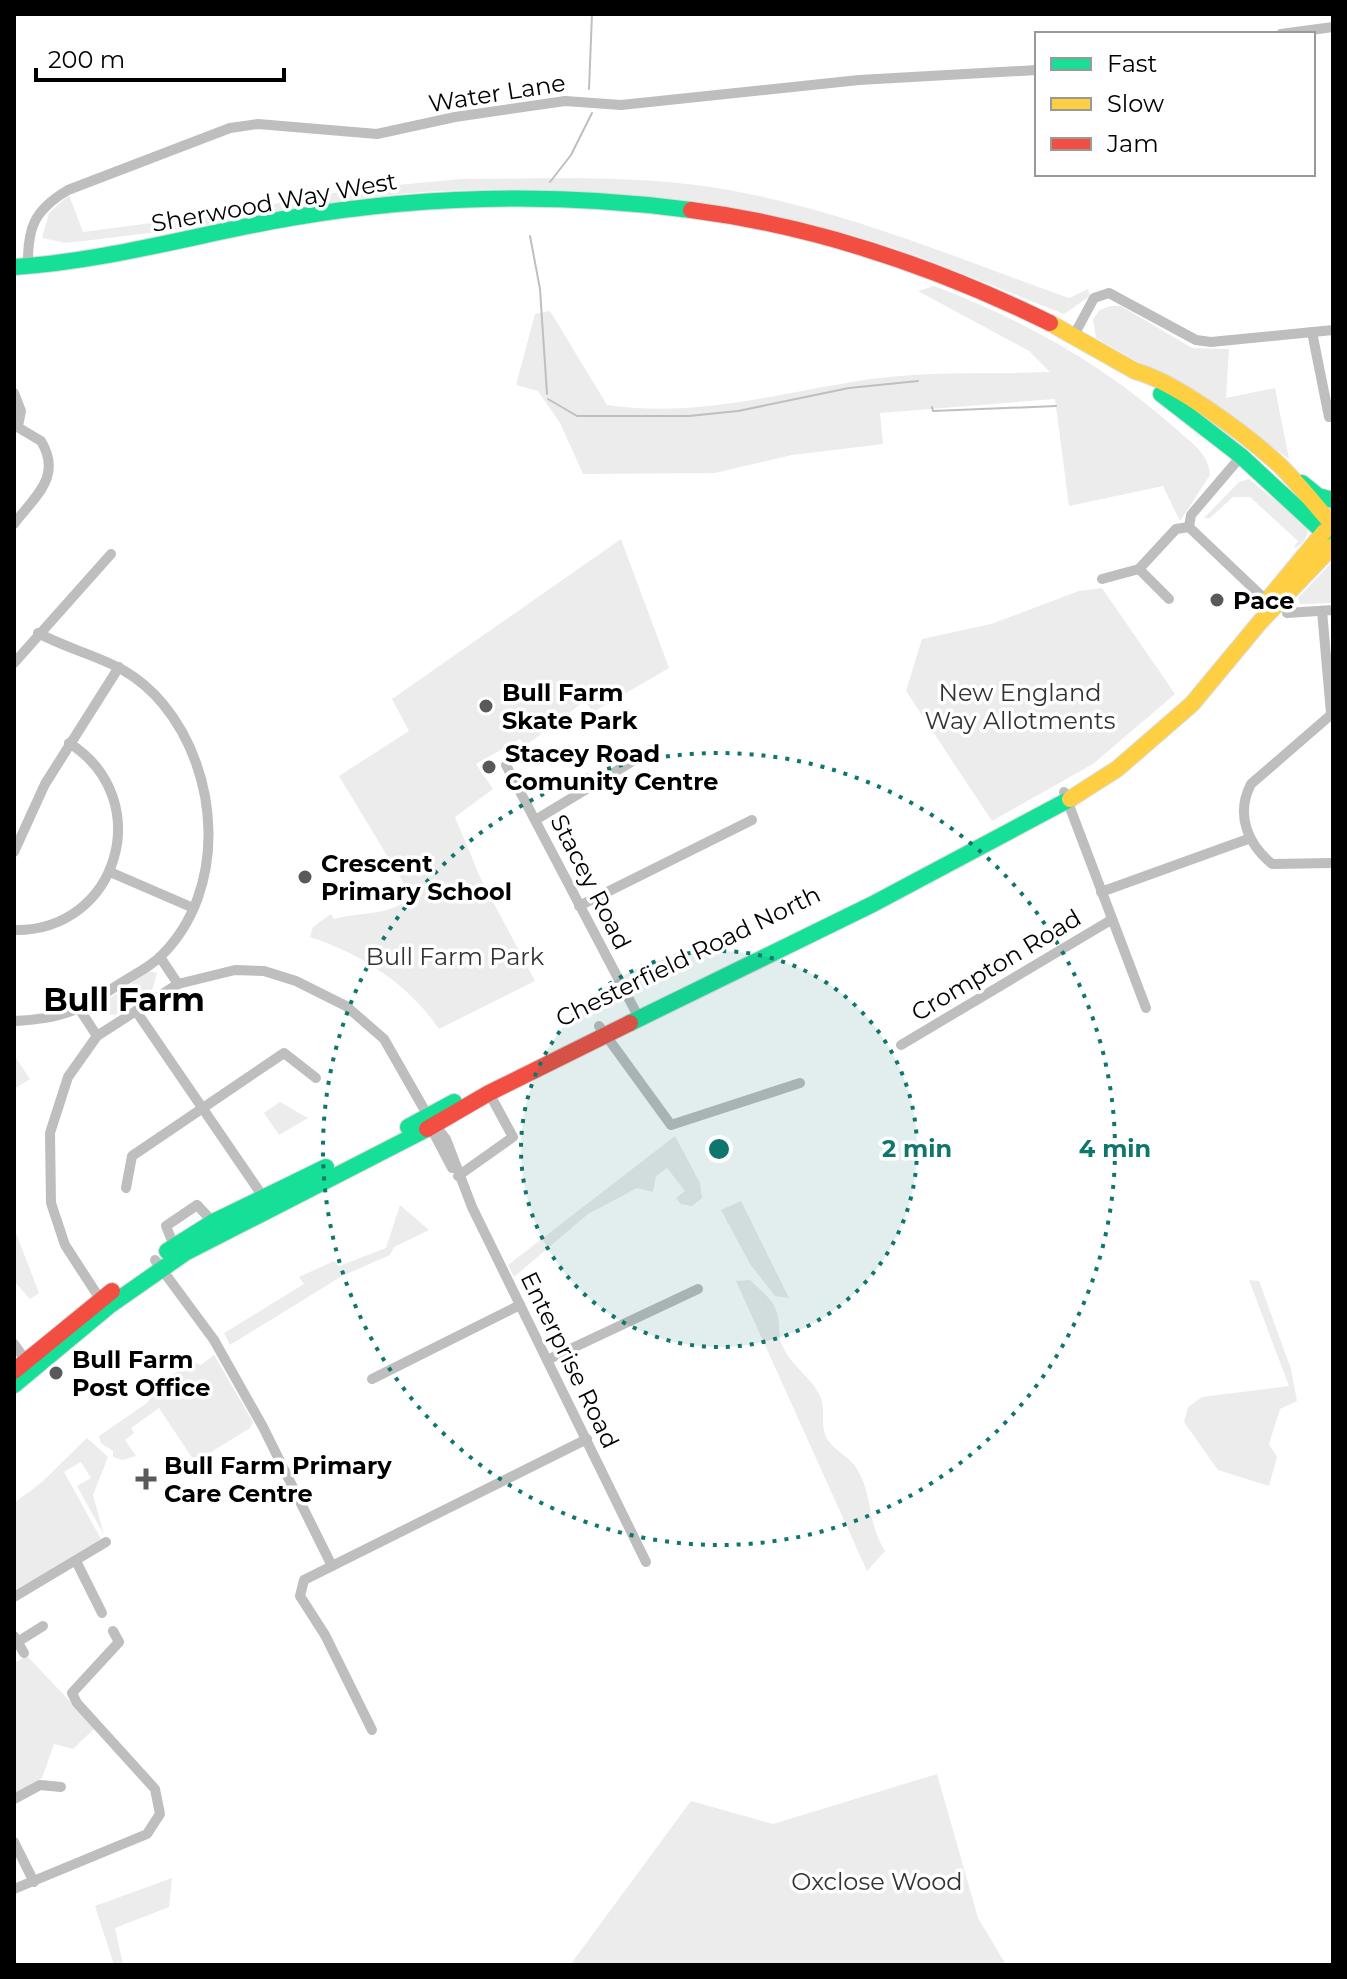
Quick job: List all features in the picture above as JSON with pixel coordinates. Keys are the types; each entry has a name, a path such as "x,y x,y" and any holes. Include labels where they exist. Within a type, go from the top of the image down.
{"main road":[{"name":"Sherwood Way West","path":"21,267 128,253 325,212 403,202 497,196 635,203 731,216 824,236 924,270 1035,315 1135,371 1150,375 1246,450 1331,532"},
{"name":"Sherwood Way West","path":"1246,450 1293,477 1331,532"},
{"path":"1293,477 1318,496 1333,500"},
{"name":"Chesterfield Road North","path":"431,1123 603,1031 938,864 1117,769 1192,704 1276,607 1331,532"},
{"name":"Chesterfield Road North","path":"158,1264 174,1246 213,1222 266,1201 431,1123 603,1031"},
{"name":"Chesterfield Road North","path":"14,1385 24,1367 158,1264 266,1201"}],"street":[{"path":"1296,32 1333,27"},
{"name":"Water Lane","path":"21,267 31,223 47,203 68,190 230,128 258,124 377,134 455,117 565,101 634,104 811,84 1035,70"},
{"path":"1073,337 1094,298 1109,293 1196,340 1211,342 1333,330"},
{"path":"1312,332 1330,401 1329,417"},
{"path":"14,393 21,411 16,425 41,441 50,469 42,491 16,517"},
{"path":"1189,527 1191,515 1246,450"},
{"path":"1102,579 1139,569 1176,529 1189,527"},
{"path":"1189,527 1276,607 1328,610 1332,713 1251,784 1246,797 1248,839 1264,857 1281,866 1333,863"},
{"path":"14,663 111,554"},
{"path":"1139,569 1169,599"},
{"path":"14,1021 42,1020 80,1010 160,957 191,907 201,884 208,845 209,819 201,775 186,738 162,702 119,667 38,633"},
{"path":"14,852 39,796 69,743 119,667"},
{"path":"14,930 40,929 62,921 94,897 110,872 118,842 114,803 92,760 69,743"},
{"path":"537,819 651,750"},
{"name":"Stacey Road","path":"506,765 537,819 636,1014"},
{"path":"1065,796 1146,1008"},
{"path":"579,906 752,820"},
{"path":"1101,892 1248,839"},
{"path":"110,872 191,907"},
{"name":"Crompton Road","path":"901,1045 1111,920"},
{"path":"160,957 178,984"},
{"name":"Enterprise Road","path":"97,1036 178,984 235,970 264,971 296,981 346,1006 384,1039 431,1123 451,1152 458,1176 646,1562"},
{"path":"80,1010 97,1036 68,1077 57,1102 50,1133 48,1167 51,1203 65,1245 104,1304"},
{"path":"136,1011 266,1201"},
{"path":"603,1031 671,1125 800,1083"},
{"path":"126,1188 132,1156 284,1053 316,1078"},
{"path":"458,1176 513,1137 489,1093"},
{"path":"158,1264 214,1340 263,1427 332,1566"},
{"path":"547,1360 698,1289"},
{"path":"372,1379 520,1305"},
{"path":"14,1344 24,1367"},
{"path":"372,1730 325,1635 300,1596 304,1580 587,1439"},
{"path":"14,1597 106,1542"},
{"path":"76,1561 102,1613"},
{"path":"24,1653 16,1639 43,1626"},
{"path":"14,1889 147,1834 160,1814 155,1789 73,1698 72,1693 79,1682 119,1642 113,1631"},
{"path":"14,1799 40,1785 61,1787"},
{"path":"14,1842 34,1882"}],"green space":[{"path":"461,179 632,180 734,191 862,224 1069,298 1088,289 1090,296 1064,314 921,257 817,226 706,204 594,192 481,190 399,194 144,234 66,243 42,238 49,213 69,195 83,232 220,214 355,189"},
{"path":"934,286 999,313 1091,364 1148,405 1192,443 1206,460 1210,475 1180,521 1163,486 1069,506 1055,399 880,413 883,444 792,455 715,473 583,474 560,423 538,391 516,385 535,314 550,311 607,405 642,408 710,406 879,378 1050,372 1029,351 918,291"},
{"path":"1121,306 1192,348 1229,349 1226,398 1275,388 1289,459 1218,408 1096,338 1093,319 1100,310"},
{"path":"1249,479 1308,527 1300,545 1293,548 1298,541 1250,497 1233,497 1210,518 1204,518 1239,482"},
{"name":"Bull Farm Park","path":"621,539 669,668 593,712 585,701 525,746 520,739 476,764 493,789 455,817 480,877 535,981 439,1029 413,998 382,972 348,952 310,937 313,927 331,914 334,919 384,911 412,897 339,776 409,731 392,699"},
{"path":"1333,561 1333,603 1300,604 1298,598"},
{"name":"New England Way Allotments","path":"1102,588 1175,694 1093,764 992,821 906,691 922,639 991,624 1079,591"},
{"path":"149,971 157,973 152,990 115,1015 90,1012"},
{"path":"14,1055 30,1079 14,1089"},
{"path":"280,1102 308,1118 279,1135 264,1113"},
{"path":"675,1136 700,1183 702,1198 692,1206 681,1204 676,1198 685,1191 667,1168 656,1176 653,1192 637,1188 588,1214 514,1277 508,1265"},
{"path":"741,1201 789,1298 775,1296 750,1264 721,1210"},
{"path":"400,1205 429,1230 394,1247 390,1255 342,1276 230,1345 224,1333 304,1284 299,1277 334,1261 339,1266 386,1248"},
{"path":"14,1228 39,1293 30,1299 14,1281"},
{"path":"750,1280 773,1304 784,1349 821,1398 828,1440 851,1461 863,1481 876,1534 885,1551 867,1571 736,1281"},
{"path":"1249,1280 1259,1281 1291,1369 1297,1401 1280,1409 1269,1444 1277,1457 1269,1486 1218,1470 1184,1422 1188,1407 1202,1397 1289,1386"},
{"path":"214,1355 253,1422 250,1428 195,1462 159,1408 131,1428 134,1433 125,1440 136,1456 123,1460 113,1457 113,1451 101,1443 99,1436 147,1403 163,1381 193,1362 201,1365"},
{"path":"87,1438 108,1457 93,1495 104,1535 77,1486 91,1478 81,1462 64,1472 101,1539 14,1591 14,1503 42,1482"},
{"path":"27,1656 95,1728 73,1749 54,1744 42,1778 14,1794 14,1663"},
{"name":"Oxclose Wood","path":"937,1774 978,1918 1006,1965 570,1965 691,1801 773,1824"},
{"path":"172,1878 169,1907 115,1928 123,1965 114,1965 95,1906"}],"waterway":[{"path":"589,89 592,14"},
{"path":"550,182 571,155 592,113"},
{"path":"530,236 540,289 547,394"},
{"path":"548,399 577,416 689,416 738,411 849,388 918,381"},
{"path":"932,407 933,411 1056,406"}],"traffic: fast":[{"path":"14,267 84,259 290,218 391,205 540,199 590,200 691,210"},
{"path":"1161,394 1241,456 1333,541"},
{"path":"1302,483 1318,496 1333,500"},
{"path":"630,1023 873,904 1070,799"},
{"path":"408,1127 454,1102"},
{"path":"14,1385 109,1306 185,1253 427,1129"},
{"path":"167,1251 213,1222 326,1167"}],"traffic: slow":[{"path":"1050,323 1135,371 1169,385 1227,423 1283,468 1333,525"},
{"path":"1266,602 1324,532"},
{"path":"1070,799 1117,769 1192,704 1260,622 1333,546"}],"traffic: jam":[{"path":"691,210 784,227 875,252 964,284 1050,323"},
{"path":"427,1129 489,1093 630,1023"},
{"path":"14,1371 112,1291"}],"place":[{"name":"Pace","path":"1217,600"},
{"name":"Bull Farm Skate Park","path":"486,706"},
{"name":"Stacey Road Comunity Centre","path":"489,767"},
{"name":"Crescent Primary School","path":"305,877"},
{"name":"Bull Farm Post Office","path":"56,1373"},
{"name":"Bull Farm Primary Care Centre","path":"146,1479"}],"district":[{"name":"Bull Farm","path":"124,999"}]}
